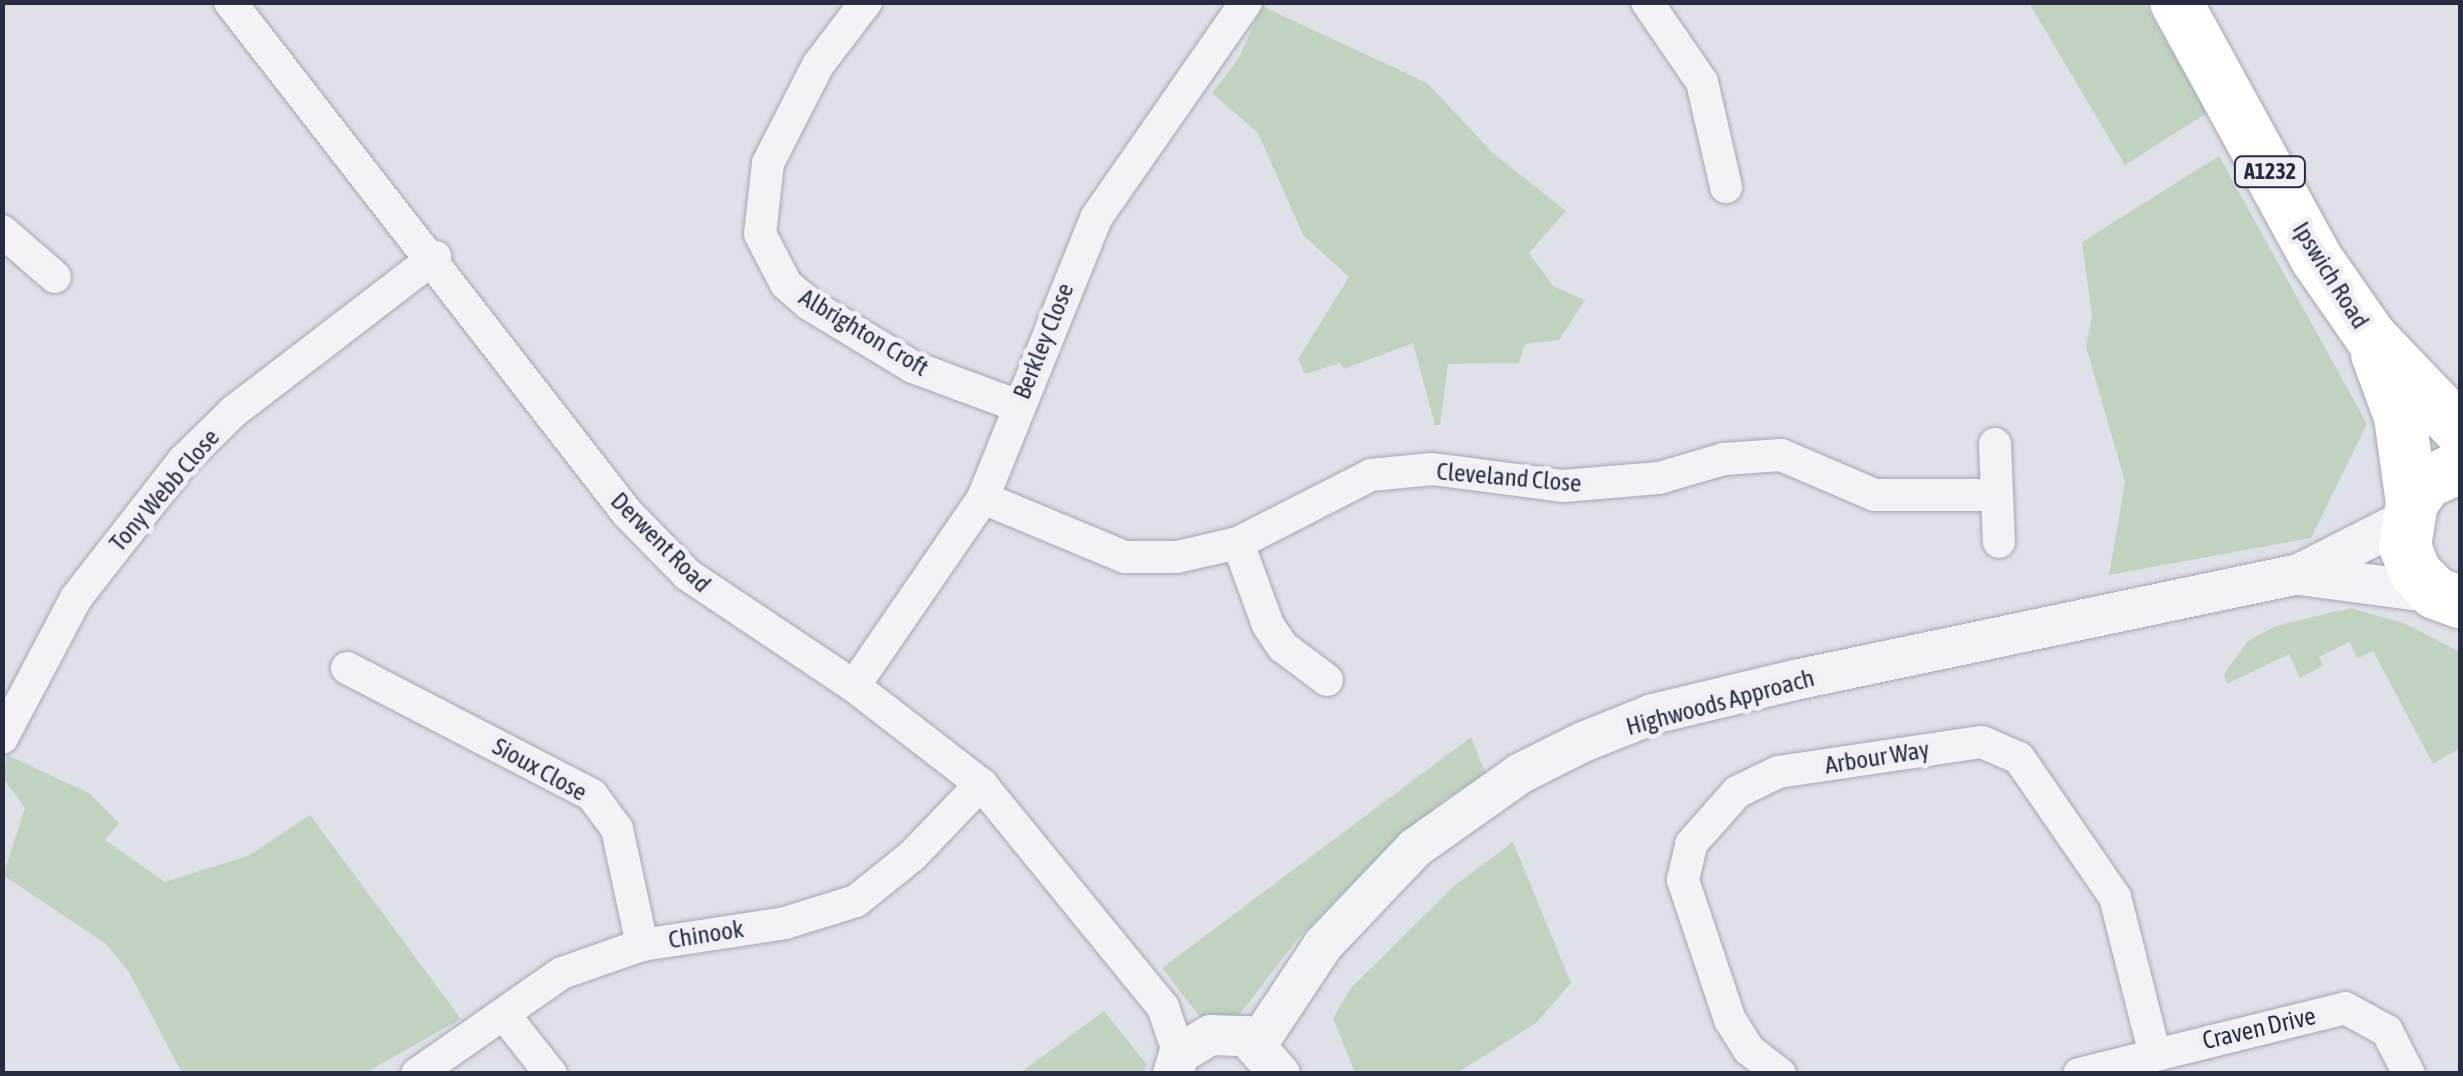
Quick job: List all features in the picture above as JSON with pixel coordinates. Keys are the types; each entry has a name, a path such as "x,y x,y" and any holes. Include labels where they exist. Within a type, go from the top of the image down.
{"main road":[{"name":"Ipswich Road","path":"2176,2 2316,258 2370,337 2460,430"},
{"name":"Ipswich Road","path":"2370,337 2400,417 2408,512"},
{"path":"2408,512 2426,483 2460,467"},
{"name":"A1232","path":"2408,512 2415,572 2448,598"}],"street":[{"name":"Derwent Road","path":"230,2 435,257 657,544 730,606 854,686 982,784 1163,1008 1188,1054"},
{"name":"Albrighton Croft","path":"866,2 818,66 768,163 760,234 786,284 808,304 913,367 1016,405"},
{"name":"Berkley Close","path":"854,686 983,498 1016,405 1096,218 1246,2"},
{"path":"1647,2 1702,82 1726,187"},
{"path":"2,230 55,277"},
{"name":"Tony Webb Close","path":"2,738 76,598 183,460 233,412 435,257"},
{"path":"1995,444 1999,542"},
{"name":"Cleveland Close","path":"983,498 1125,557 1178,557 1238,543 1371,474 1432,470 1578,485 1659,478 1724,458 1781,456 1875,495 1995,495"},
{"name":"Highwoods Approach","path":"1269,1058 1323,945 1415,848 1521,773 1583,742 1653,714 1796,680 2298,574 2408,512"},
{"path":"1238,543 1268,625 1283,647 1327,680"},
{"name":"Highwoods Approach","path":"2298,574 2448,598"},
{"name":"Sioux Close","path":"346,668 592,795 617,829 642,945"},
{"name":"Arbour Way","path":"1780,1074 1749,1050 1730,1020 1682,880 1691,844 1736,792 1778,772 1982,742 2019,758 2115,897 2154,1051"},
{"name":"Chinook","path":"417,1074 506,1016 562,973 642,945 784,922 856,901 912,856 982,784"},
{"name":"Craven Drive","path":"2079,1074 2154,1051 2345,1008 2387,1031 2409,1074"},
{"path":"506,1016 551,1074"},
{"path":"1188,1054 1269,1058"}],"green space":[{"path":"2029,3 2144,3 2207,113 2125,165"},
{"path":"1262,6 1427,83 1493,153 1566,211 1529,253 1553,286 1585,300 1559,340 1525,344 1519,363 1448,364 1440,425 1435,425 1413,343 1344,369 1340,363 1305,374 1298,359 1349,277 1303,235 1258,133 1212,93 1239,58"},
{"path":"2219,156 2367,424 2311,538 2109,575 2125,482 2086,346 2092,316 2082,242"},
{"path":"2351,608 2406,624 2460,652 2460,748 2433,764 2373,651 2358,658 2349,642 2319,657 2323,666 2300,678 2289,654 2227,684 2224,674 2248,641 2276,626"},
{"path":"1471,737 1486,775 1444,800 1359,877 1297,940 1239,1015 1201,1018 1162,968"},
{"path":"7,755 89,793 119,823 105,840 165,882 250,855 310,815 461,1019 365,1073 182,1073 129,972 106,944 3,875 25,808 3,778"},
{"path":"1513,842 1571,983 1536,1023 1457,1073 1355,1073 1333,1018 1351,988 1454,886"},
{"path":"1104,1011 1147,1065 1143,1073 1020,1073"}]}
